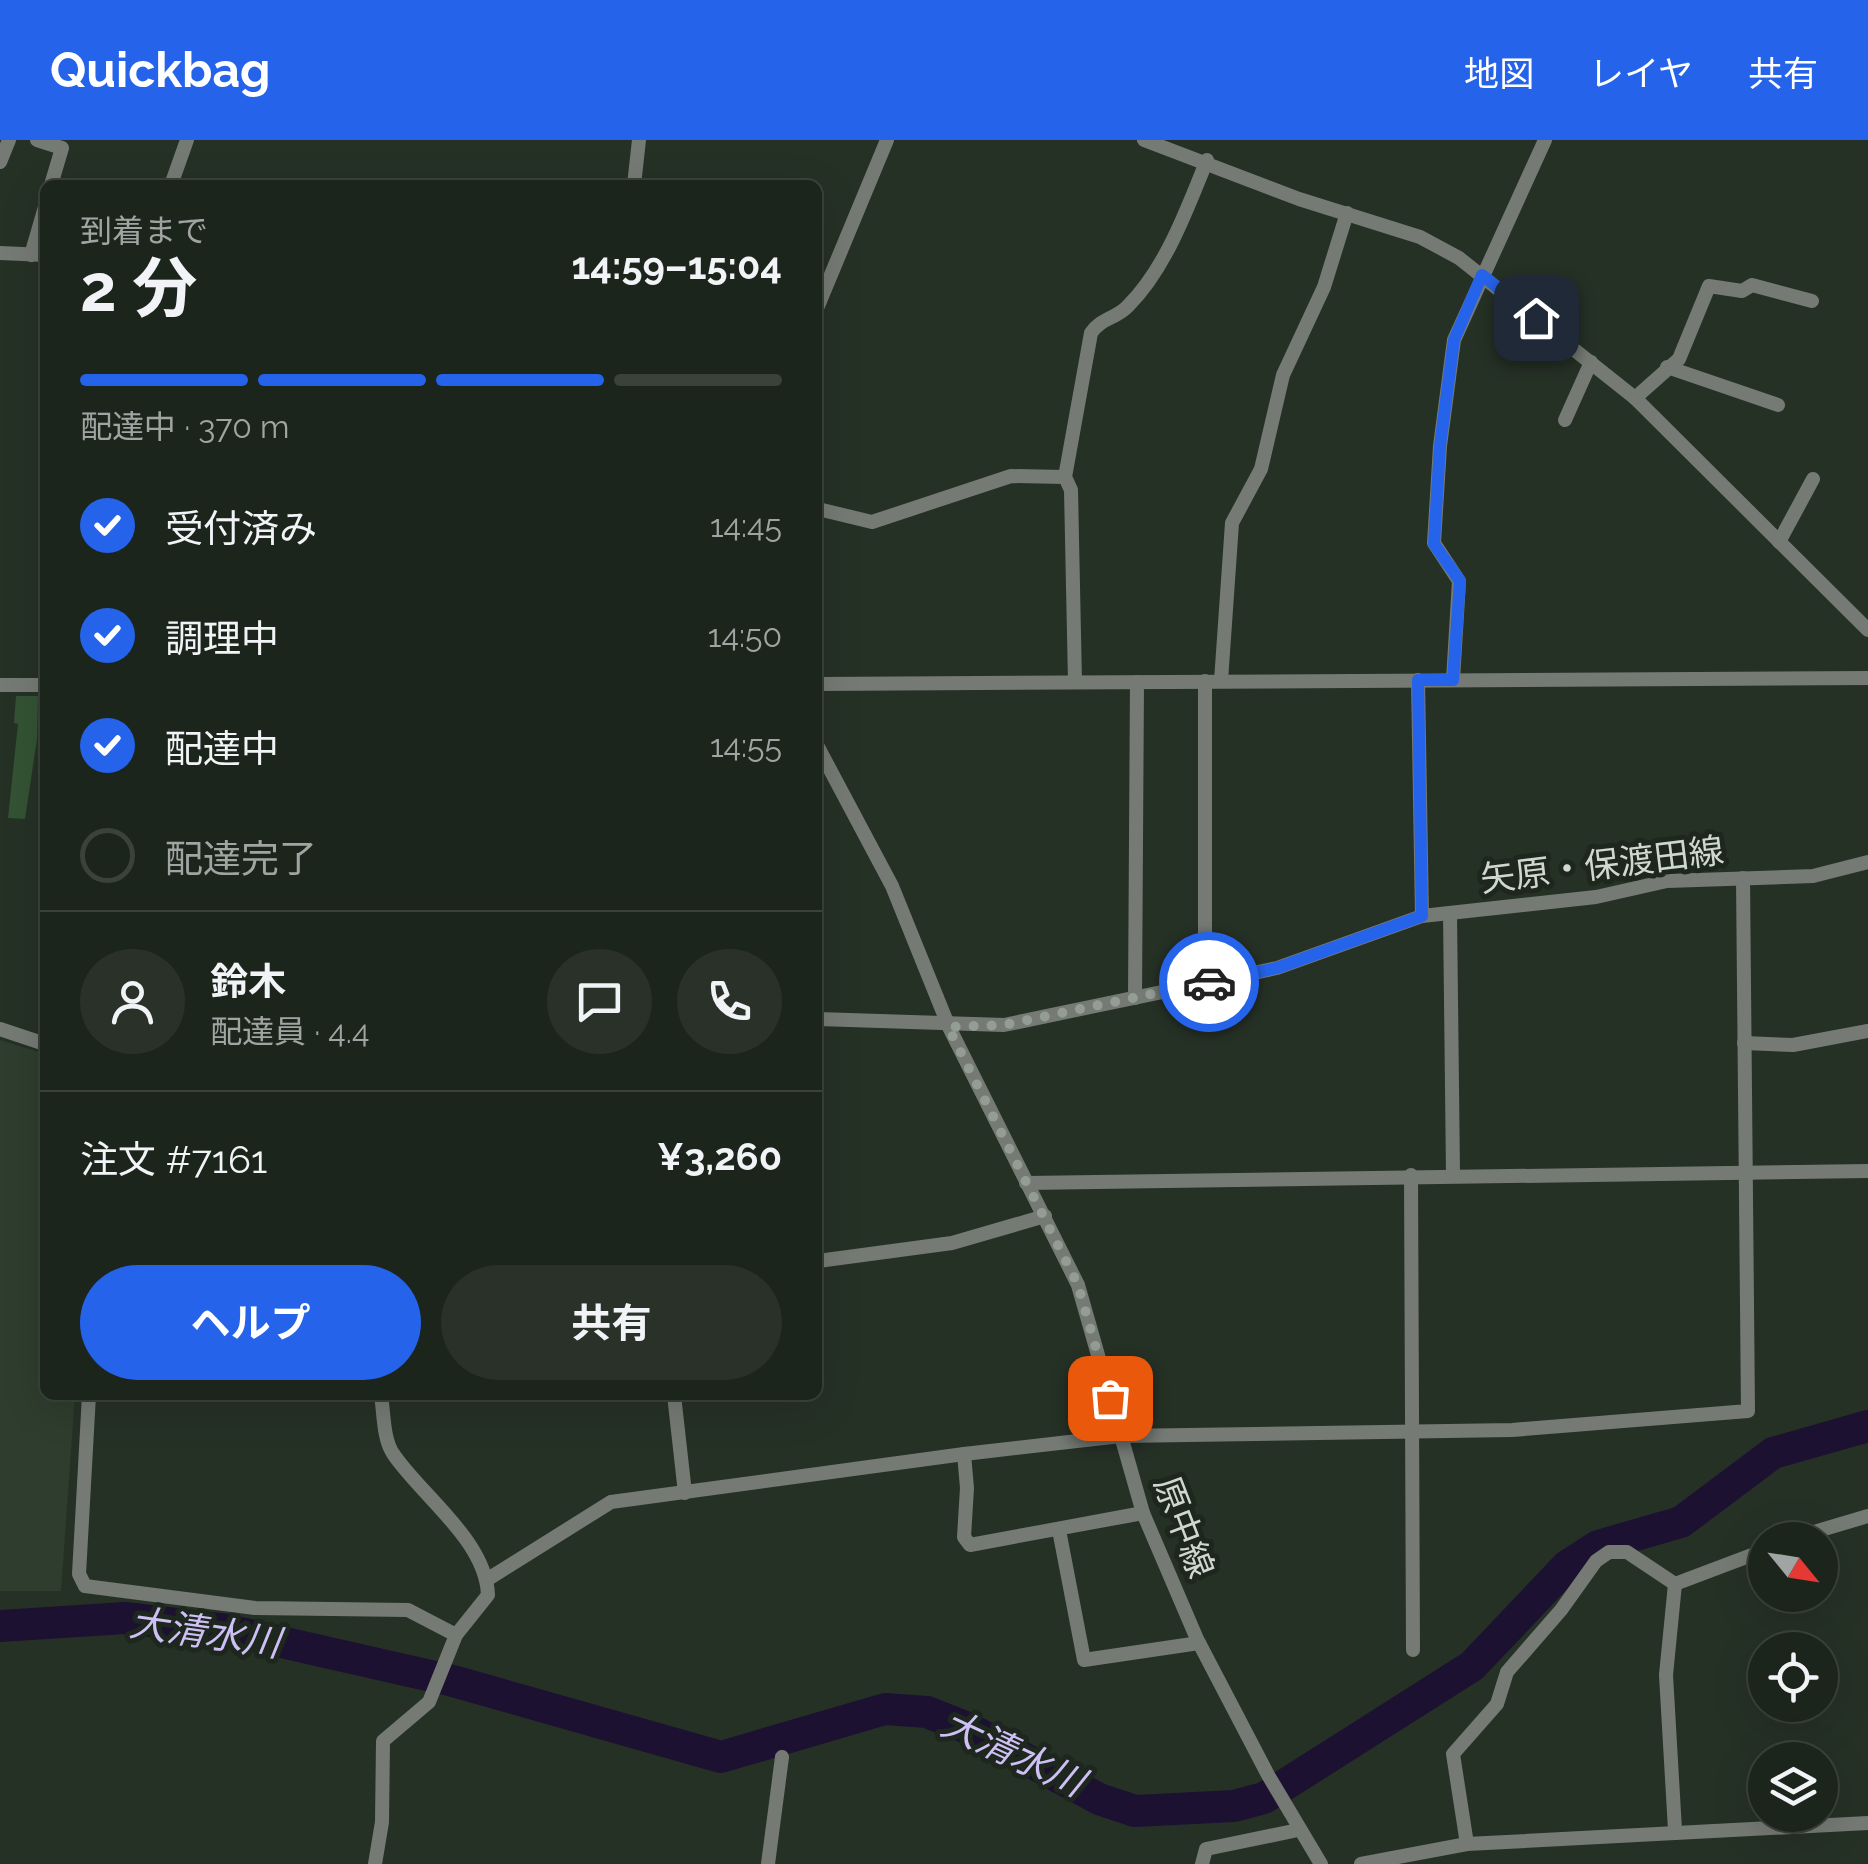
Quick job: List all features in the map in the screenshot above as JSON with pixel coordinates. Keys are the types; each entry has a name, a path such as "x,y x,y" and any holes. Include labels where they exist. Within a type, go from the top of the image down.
{"street":[{"path":"0,162 9,140"},
{"path":"37,140 62,148 53,180"},
{"path":"173,180 186,140"},
{"path":"635,180 639,140"},
{"path":"822,296 887,140"},
{"path":"1144,140 1420,237 1482,275 1635,398 1868,630"},
{"path":"1453,680 1460,581 1434,544 1440,446 1454,340 1545,140"},
{"path":"1075,682 1071,490 1064,477 1090,333 1100,319 1125,310 1148,281 1184,214 1206,160"},
{"path":"1205,983 1213,681 1232,523 1261,469 1283,375 1324,287 1347,213"},
{"path":"0,254 38,255"},
{"path":"1635,398 1679,359 1708,286 1742,290 1752,286 1812,301"},
{"path":"1565,420 1590,362"},
{"path":"1667,367 1778,404"},
{"path":"822,510 872,522 1011,476 1064,477"},
{"path":"1779,542 1813,478"},
{"path":"822,684 1868,678"},
{"path":"1418,680 1422,916"},
{"path":"1135,998 1136,682"},
{"path":"0,685 40,685"},
{"name":"原中線","path":"822,755 892,886 948,1027 1078,1285 1143,1513 1199,1643 1298,1830"},
{"name":"矢原・保渡田線","path":"822,1019 948,1027 1004,1025 1277,968 1422,916 1596,897 1668,881 1813,876 1868,862"},
{"path":"488,1579 611,1502 964,1454 1121,1436 1512,1430 1748,1410 1743,878"},
{"path":"1450,913 1453,1174"},
{"path":"0,1029 40,1042"},
{"path":"1744,1043 1793,1045 1868,1031"},
{"path":"1026,1182 1868,1171"},
{"path":"1412,1175 1413,1650"},
{"path":"822,1261 952,1243 1045,1216"},
{"path":"89,1400 78,1574 85,1586 254,1608 408,1610 456,1635"},
{"path":"375,1864 382,1822 383,1742 416,1717 434,1690 456,1635 488,1595 488,1579 476,1556 392,1454 383,1400"},
{"path":"675,1400 685,1493"},
{"path":"964,1454 968,1488 964,1538 970,1545 1143,1513"},
{"path":"1838,1525 1868,1516"},
{"path":"1059,1530 1084,1660 1199,1643"},
{"path":"1467,1844 1452,1754 1496,1704 1507,1672 1596,1561 1608,1552 1627,1552 1675,1584"},
{"path":"1675,1584 1748,1556"},
{"path":"1675,1584 1666,1675 1676,1830"},
{"path":"768,1864 782,1757"},
{"path":"1360,1864 1467,1844 1676,1830 1868,1823"},
{"path":"1202,1864 1206,1850 1298,1830 1320,1864"}],"shaded area":[{"path":"0,1040 40,1052 40,1400 75,1400 61,1591 0,1591"}],"building":[{"path":"16,696 38,696 37,739 25,819 8,818 18,724 14,723"}],"waterway":[{"name":"大清水川","path":"0,1626 125,1618 228,1630 453,1681 721,1757 885,1709 927,1712 970,1729 1099,1799 1135,1811 1234,1806 1264,1798 1472,1666 1567,1566 1598,1546 1681,1522 1773,1453 1868,1426"}],"way so far":[{"path":"1110,1398 1078,1285 948,1027 1004,1025 1209,982"}],"route":[{"path":"1209,982 1277,968 1422,916 1418,680 1453,680 1460,581 1434,544 1440,446 1454,340 1482,275 1536,318"}]}
